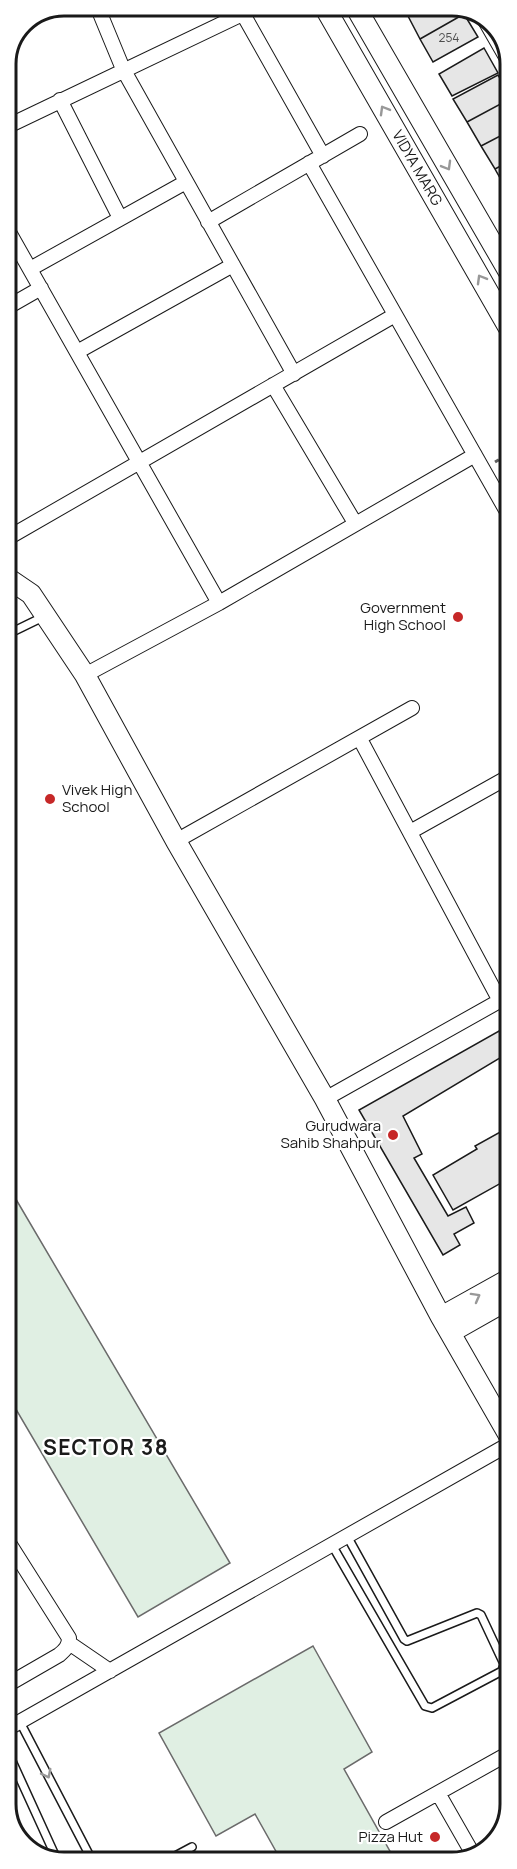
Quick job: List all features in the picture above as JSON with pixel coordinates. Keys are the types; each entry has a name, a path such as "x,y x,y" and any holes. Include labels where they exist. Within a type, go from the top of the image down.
{"street":[{"path":"101,16 123,69 294,374"},
{"path":"16,122 123,69 238,16"},
{"path":"244,16 323,156"},
{"name":"VIDYA MARG","path":"330,17 500,313"},
{"name":"VIDYA MARG","path":"361,17 500,257"},
{"path":"60,100 120,218"},
{"path":"208,222 360,134"},
{"path":"309,164 500,499"},
{"path":"30,269 186,182"},
{"path":"16,244 219,603"},
{"path":"77,352 232,265"},
{"path":"16,302 41,288"},
{"path":"16,533 395,315"},
{"path":"273,385 355,523"},
{"path":"85,675 219,603 475,455"},
{"path":"16,584 31,594 85,675 176,841 325,1100 500,1421"},
{"path":"176,841 412,708"},
{"path":"360,739 500,989"},
{"path":"410,832 500,782"},
{"path":"325,1100 500,1001"},
{"path":"446,1325 500,1286"},
{"path":"446,1325 500,1303"},
{"path":"16,1724 500,1447"},
{"path":"16,1554 69,1638 66,1648 59,1654 16,1680"},
{"path":"69,1643 110,1671"},
{"path":"386,1822 500,1758"},
{"path":"438,1792 470,1849"}],"lane":[{"path":"16,631 45,615"},
{"path":"347,1536 404,1639 407,1641 477,1614 481,1615 500,1659"},
{"path":"332,1545 424,1706 432,1708 500,1670"},
{"path":"20,1722 88,1852"},
{"path":"16,1770 54,1851"},
{"path":"183,1852 192,1847"}],"path":[{"path":"483,469 500,459"}],"green space":[{"path":"16,1199 230,1563 138,1617 16,1409"},
{"path":"313,1646 372,1752 344,1769 390,1852 276,1852 255,1814 216,1836 159,1733"}],"building":[{"path":"408,17 458,17 420,39"},
{"path":"458,17 467,19 478,37 433,62 420,39"},
{"path":"484,48 498,73 452,96 439,74"},
{"path":"498,75 500,78 500,104 467,122 453,99"},
{"path":"500,104 500,136 481,146 467,122"},
{"path":"500,136 500,166 495,169 481,146"},
{"path":"500,166 500,178 495,169"},
{"name":"Gurudwara Sahib Shahpur","path":"499,1031 500,1058 403,1116 422,1154 414,1158 448,1216 466,1207 474,1223 454,1234 460,1245 443,1255 359,1110"},
{"path":"500,1132 500,1184 453,1210 433,1175 477,1149 475,1146"}],"place":[{"name":"Government High School","path":"458,617"},
{"name":"Vivek High School","path":"50,799"},
{"name":"Gurudwara Sahib Shahpur","path":"393,1135"},
{"name":"Pizza Hut","path":"435,1837"}],"district":[{"name":"SECTOR 38","path":"106,1448"}]}
